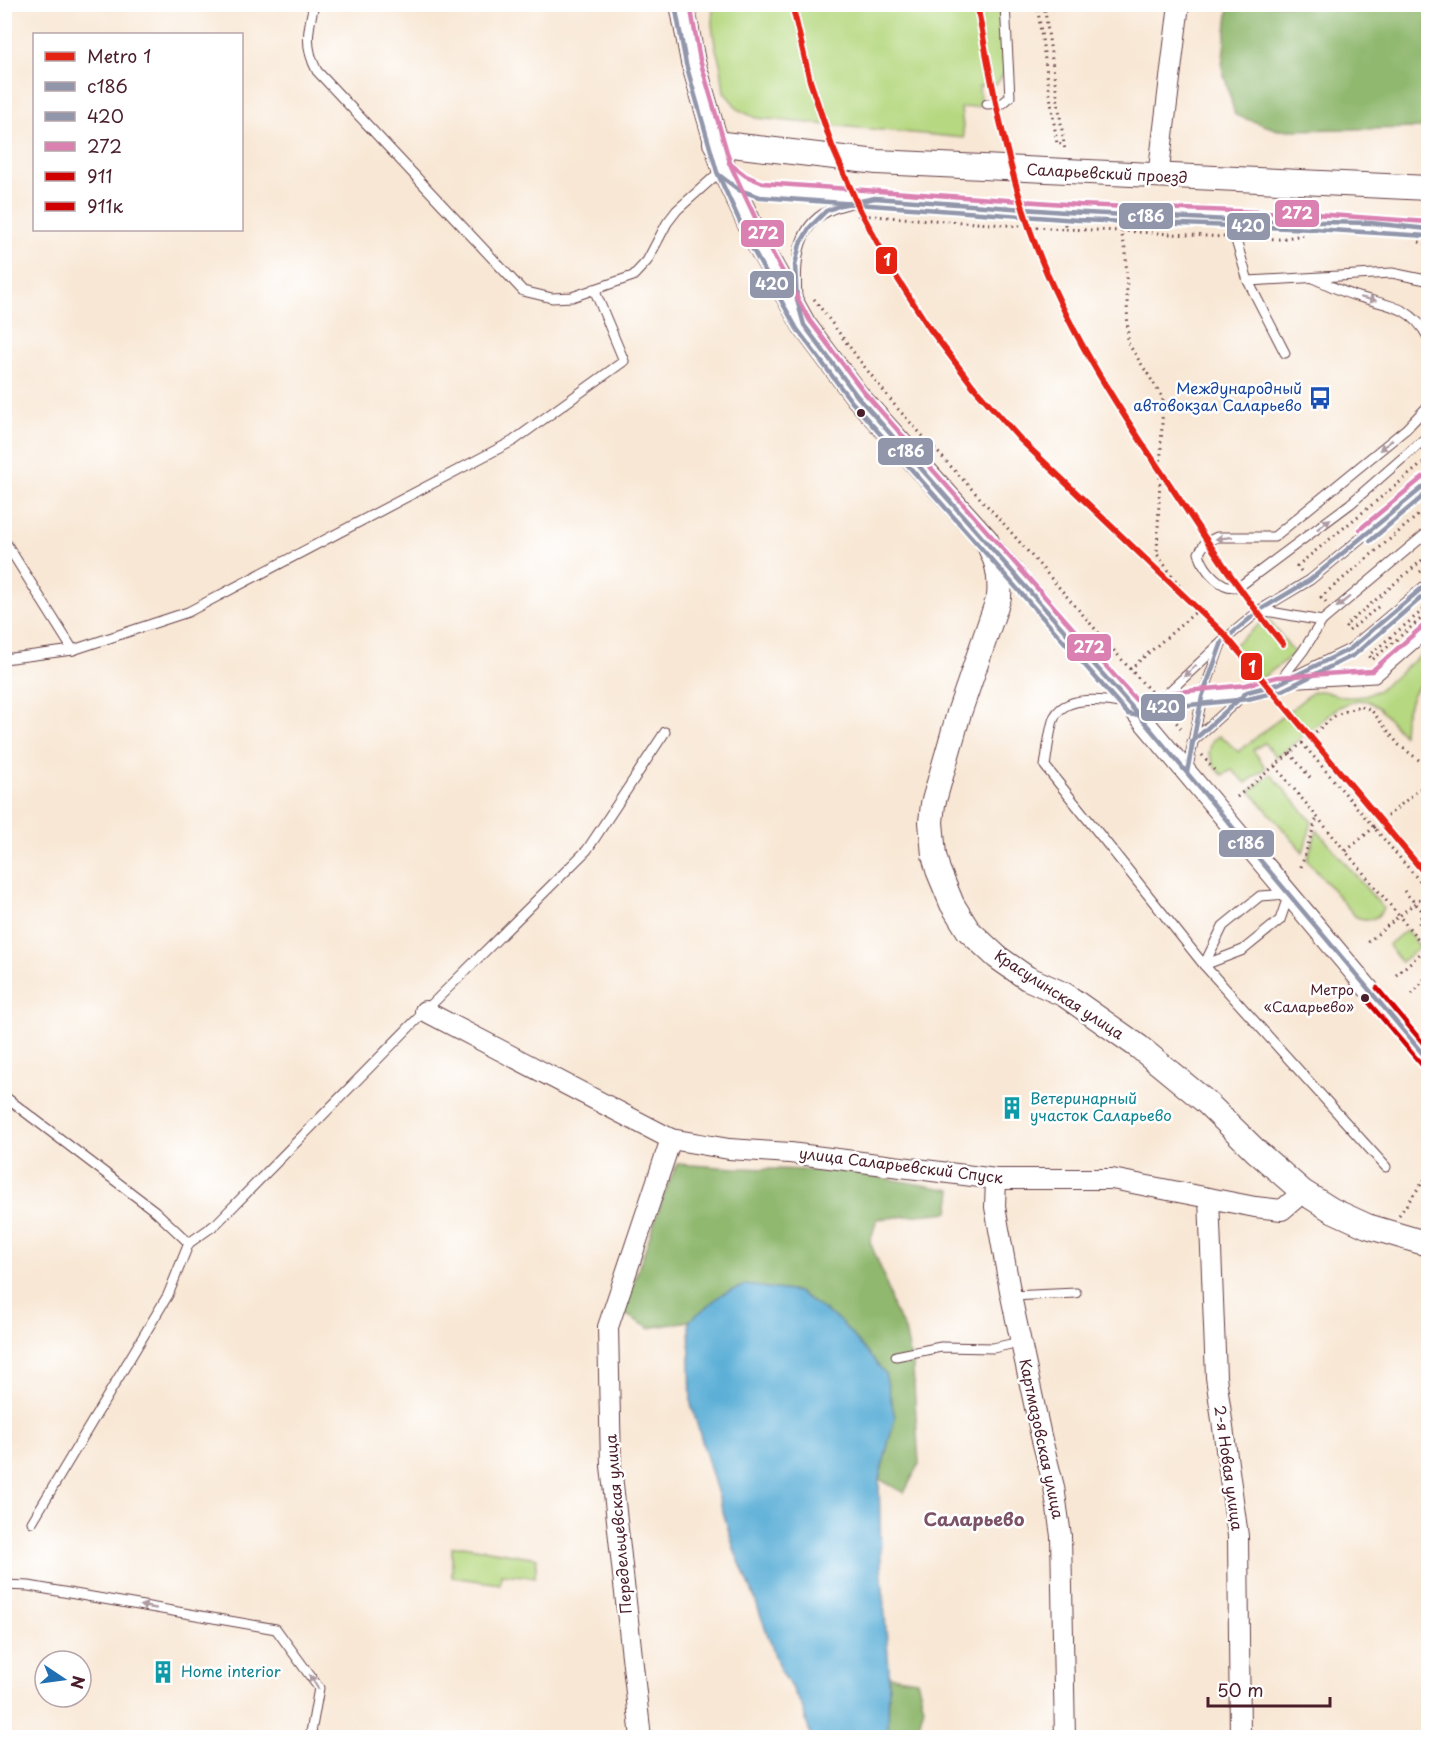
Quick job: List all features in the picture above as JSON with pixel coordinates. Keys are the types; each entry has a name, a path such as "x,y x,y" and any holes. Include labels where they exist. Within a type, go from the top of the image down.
{"street":[{"name":"Красулинская улица","path":"682,4 693,62 724,169 760,246 804,326 857,396 986,540 996,557 1000,584 999,597 959,713 933,804 931,822 936,862 952,904 968,930 997,957 1027,978 1065,995 1139,1047 1206,1102 1256,1151 1303,1192 1332,1210 1367,1226 1428,1244"},
{"path":"1158,177 1179,4"},
{"name":"Саларьевский проезд","path":"715,143 877,162 1428,188"},
{"path":"986,540 1132,706 1428,1060"},
{"name":"улица Саларьевский Спуск","path":"425,1011 671,1139 729,1149 790,1153 996,1179 1112,1179 1255,1207 1282,1210 1303,1192"},
{"name":"Передельцевская улица","path":"641,1737 611,1466 608,1327 671,1139"},
{"name":"Картмазовская улица","path":"996,1179 995,1207 1011,1296 1054,1487 1061,1536 1065,1737"},
{"name":"2-я Новая улица","path":"1209,1198 1216,1377 1238,1536 1240,1737"}],"lane":[{"path":"314,4 308,31 308,47 317,71 523,291 538,296 563,298 633,276 647,261 677,210 724,169 742,183 761,190 1065,213 1370,223 1428,229"},
{"path":"987,104 1003,103 1010,97 1005,4"},
{"path":"804,326 797,300 795,265 800,244 810,227 826,211 875,198"},
{"path":"1230,220 1248,282 1285,353"},
{"path":"1248,282 1392,273 1428,282"},
{"path":"1313,278 1357,297 1394,306 1410,314 1421,324 1428,337"},
{"path":"4,659 73,650 188,612 513,441 624,361 594,290"},
{"path":"1428,406 1406,429 1274,537 1217,537 1205,543 1200,553 1202,563 1210,574 1229,587 1233,589 1240,586 1350,504 1428,436"},
{"path":"1159,701 1260,610 1310,580 1428,483"},
{"path":"1278,684 1322,621 1428,532"},
{"path":"4,540 73,650"},
{"path":"1278,684 1350,649 1428,583"},
{"path":"1260,610 1322,621"},
{"path":"1386,1167 1204,965 1045,766 1054,717 1063,706 1079,702 1107,700 1132,706 1247,692 1278,684 1375,678 1428,632"},
{"path":"1187,772 1202,697 1222,642"},
{"path":"1192,742 1247,692"},
{"path":"32,1522 168,1294 189,1243 216,1224 587,850 665,732"},
{"path":"1289,894 1281,920 1243,950 1204,965 1223,926 1260,896 1289,894"},
{"path":"4,1096 155,1211 189,1243"},
{"path":"1011,1296 1076,1293"},
{"path":"896,1356 941,1347 993,1348 1020,1342"},
{"path":"4,1585 29,1586 276,1629 319,1688 310,1737"}],"path":[{"path":"1037,4 1057,144 1064,143 1044,4"},
{"path":"1065,213 1065,229"},
{"path":"854,215 1235,238 1280,239 1305,235"},
{"path":"1121,231 1126,252 1128,343 1163,398 1157,554 1197,611 1130,669"},
{"path":"1418,242 1428,244"},
{"path":"810,290 860,362 897,408 1003,523 1159,701 1214,770"},
{"path":"1301,563 1428,459"},
{"path":"1325,594 1428,507"},
{"path":"1384,602 1349,631 1345,626 1428,555"},
{"path":"1420,572 1428,565"},
{"path":"1428,606 1369,655 1372,660 1428,613"},
{"path":"1238,797 1336,715 1360,706 1372,711 1400,745 1428,767"},
{"path":"1302,743 1428,892 1368,942"},
{"path":"1290,753 1311,779"},
{"path":"1275,766 1428,949 1396,975"},
{"path":"1346,852 1428,782"},
{"path":"1301,867 1317,817"},
{"path":"1405,892 1425,914 1420,918 1419,924 1428,934"},
{"path":"1412,994 1428,975"},
{"path":"1399,1215 1428,1175"}],"green space":[{"path":"713,5 999,5 1004,73 997,84 979,86 981,106 961,108 964,138 756,118 739,110 724,92 712,25"},
{"path":"1229,5 1428,5 1428,128 1278,130 1235,115 1222,67"},
{"path":"1267,618 1295,653 1257,682 1230,648"},
{"path":"1428,649 1428,671 1412,696 1404,719 1403,735 1379,708 1368,701 1357,700 1339,707 1277,757 1264,743 1253,750 1266,768 1246,783 1232,770 1223,775 1216,769 1209,753 1212,741 1219,736 1238,752 1313,692 1321,691 1350,697 1379,690"},
{"path":"1271,774 1312,822 1303,852 1250,791"},
{"path":"1317,830 1383,908 1375,918 1356,917 1307,860"},
{"path":"1406,930 1420,947 1401,962 1388,945"},
{"path":"677,1164 844,1171 952,1190 949,1212 877,1219 870,1242 884,1276 893,1308 905,1330 913,1369 919,1464 904,1493 879,1479 895,1417 722,1295 689,1321 649,1328 623,1313"},
{"path":"463,1546 537,1558 535,1577 501,1574 500,1584 452,1577 452,1547"},
{"path":"889,1676 917,1680 924,1707 919,1725 928,1737 888,1738"}],"water":[{"path":"746,1285 798,1292 841,1322 885,1373 895,1417 879,1479 881,1564 889,1669 888,1737 811,1737 802,1706 779,1667 752,1591 735,1552 691,1404 689,1321 722,1294"}],"metro line":[{"name":"1","path":"792,4 810,81 832,146 859,208 892,270 930,329 973,386 1020,439 1225,635 1428,877"},
{"name":"1","path":"977,4 993,90 1013,175 1030,230 1058,297 1092,362 1130,424 1224,566 1283,644"}],"transit line":[{"name":"272","path":"690,4 700,60 731,166 767,243 810,321 863,391 1136,700 1158,694 1246,685 1277,677 1372,671 1423,626"},
{"name":"420","path":"675,5 686,64 717,172 753,250 797,329 851,401 1128,714 1134,715 1160,708 1248,699 1281,691 1354,655 1428,592"},
{"name":"272","path":"729,163 746,176 763,183 1079,205 1315,214 1428,222"},
{"name":"420","path":"719,175 739,190 760,197 1078,220 1314,229 1427,236"},
{"name":"с186","path":"1428,229 1370,223 1230,220 1065,212 875,198 841,205 826,211 810,227 800,244 795,265 797,300 804,325 857,396 1130,705 1428,1060"},
{"name":"272","path":"1360,529 1423,477"},
{"name":"с186","path":"1187,772 1202,697 1222,642 1260,610 1310,580 1428,483"},
{"name":"420","path":"1370,541 1428,492"},
{"name":"с186","path":"1191,753 1192,742 1247,692 1278,684 1350,649 1428,583"},
{"name":"911к","path":"1377,988 1428,1049"},
{"name":"911","path":"1365,998 1422,1065"}],"place":[{"name":"Международный автовокзал Саларьево","path":"1320,398"},
{"name":"Метро «Саларьево»","path":"1365,998"},
{"name":"Ветеринарный участок Саларьево","path":"1012,1108"},
{"name":"Home interior","path":"163,1672"}],"district":[{"name":"Саларьево","path":"974,1520"}]}
